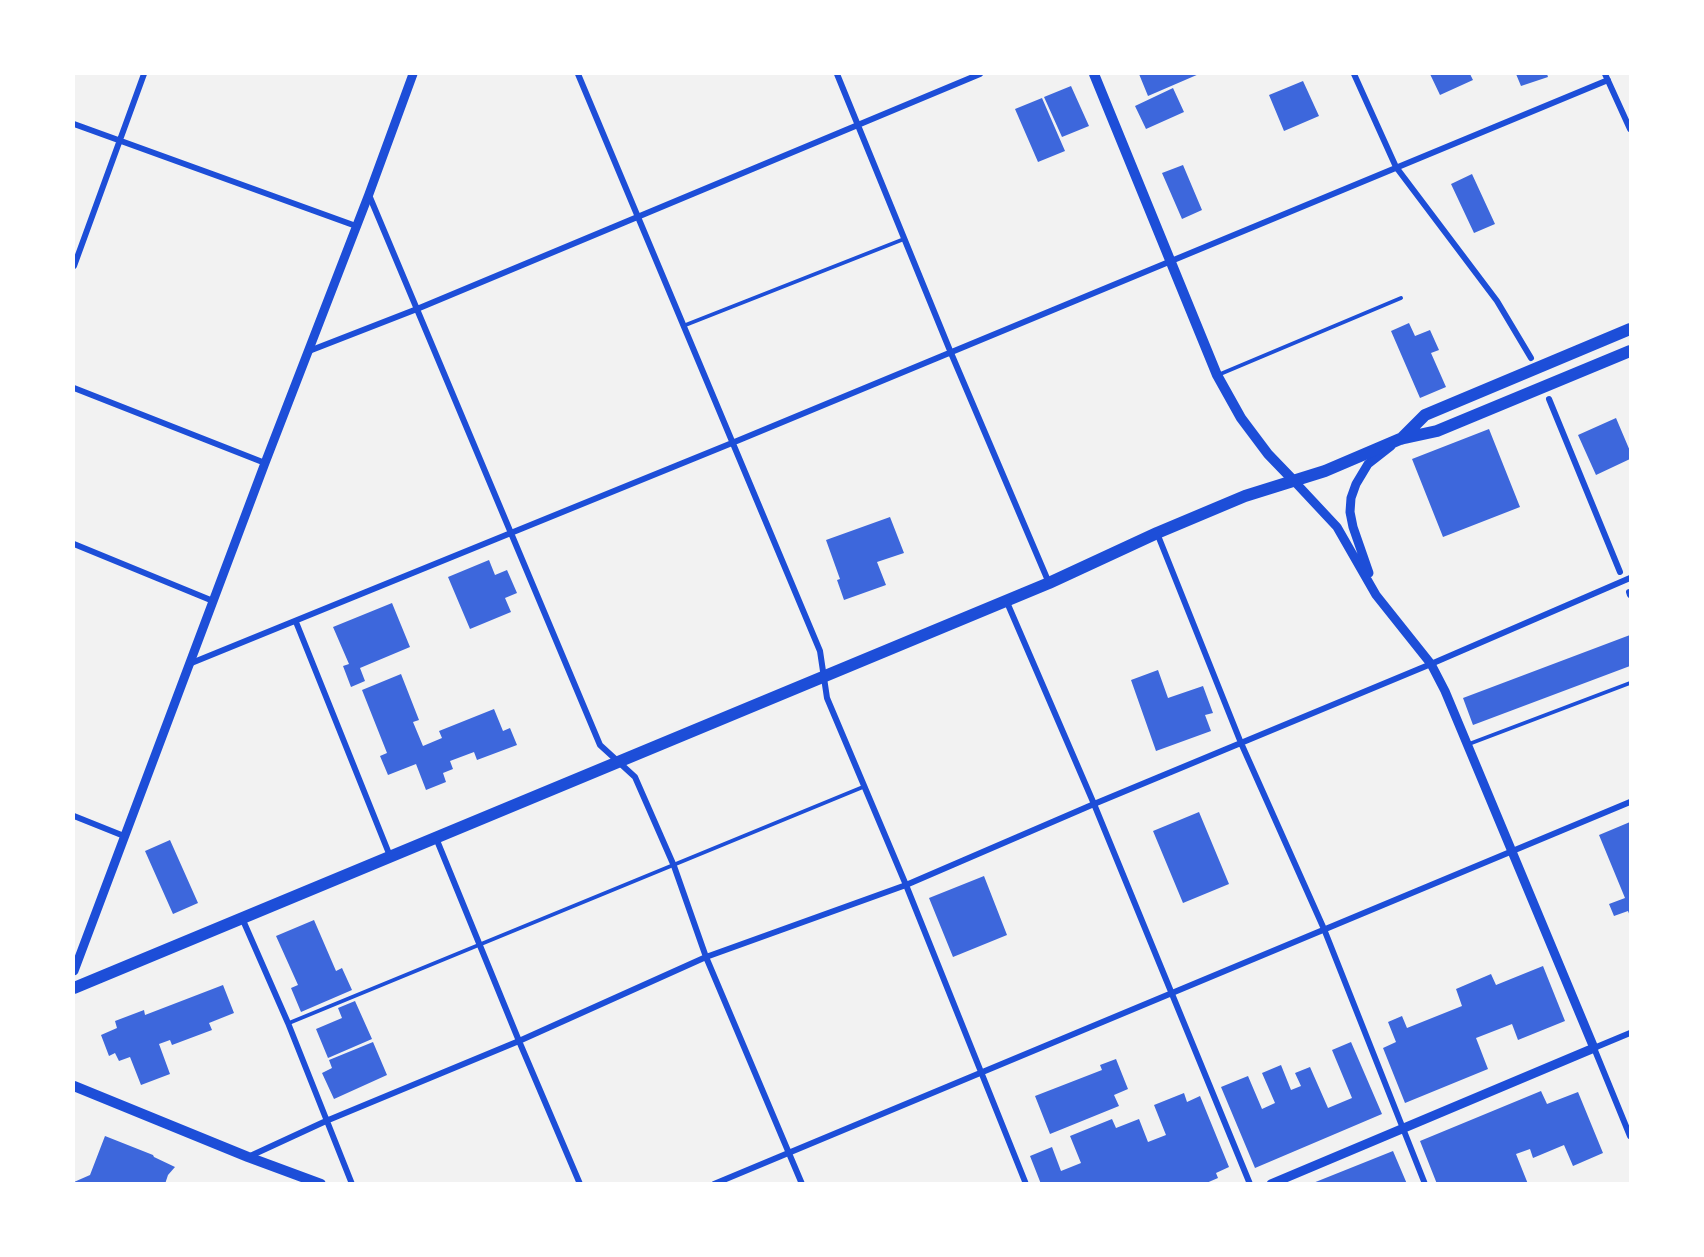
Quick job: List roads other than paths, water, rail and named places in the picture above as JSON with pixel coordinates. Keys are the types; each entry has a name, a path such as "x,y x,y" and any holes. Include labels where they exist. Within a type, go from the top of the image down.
{"main road":[{"path":"1094,74 1217,375 1241,418 1268,454 1294,481"},
{"path":"1398,440 1425,415 1630,329"},
{"path":"74,988 1049,583 1157,533 1245,496 1325,471 1398,440 1437,431 1630,351"},
{"path":"74,1086 248,1157 321,1184"}],"street":[{"path":"74,266 144,74"},
{"path":"74,971 264,462 309,351 414,74"},
{"path":"578,74 820,651 827,698 906,885 1026,1184"},
{"path":"837,74 951,353 1049,583"},
{"path":"309,351 417,309 980,74"},
{"path":"1354,74 1396,167 1497,302 1531,358"},
{"path":"189,664 1171,262 1606,77 1630,129"},
{"path":"74,123 356,226"},
{"path":"369,194 600,745 635,777 674,866 706,957 802,1184"},
{"path":"74,388 264,462"},
{"path":"1548,399 1620,572"},
{"path":"1376,595 1353,527 1350,512 1351,498 1368,464 1398,440"},
{"path":"1294,481 1337,527 1376,595 1431,664 1445,692 1630,1136"},
{"path":"1157,533 1241,743 1324,929 1425,1184"},
{"path":"74,544 213,601"},
{"path":"248,1157 326,1121 519,1041 706,957 906,885 1630,578"},
{"path":"1006,600 1094,804 1250,1184"},
{"path":"296,622 390,856"},
{"path":"714,1184 1630,802"},
{"path":"74,816 124,836"},
{"path":"436,837 580,1184"},
{"path":"242,918 288,1023 352,1184"},
{"path":"1271,1184 1630,1033"}],"lane":[{"path":"683,326 905,239"},
{"path":"1217,375 1401,298"},
{"path":"1467,745 1630,683"},
{"path":"288,1023 863,787"}]}
